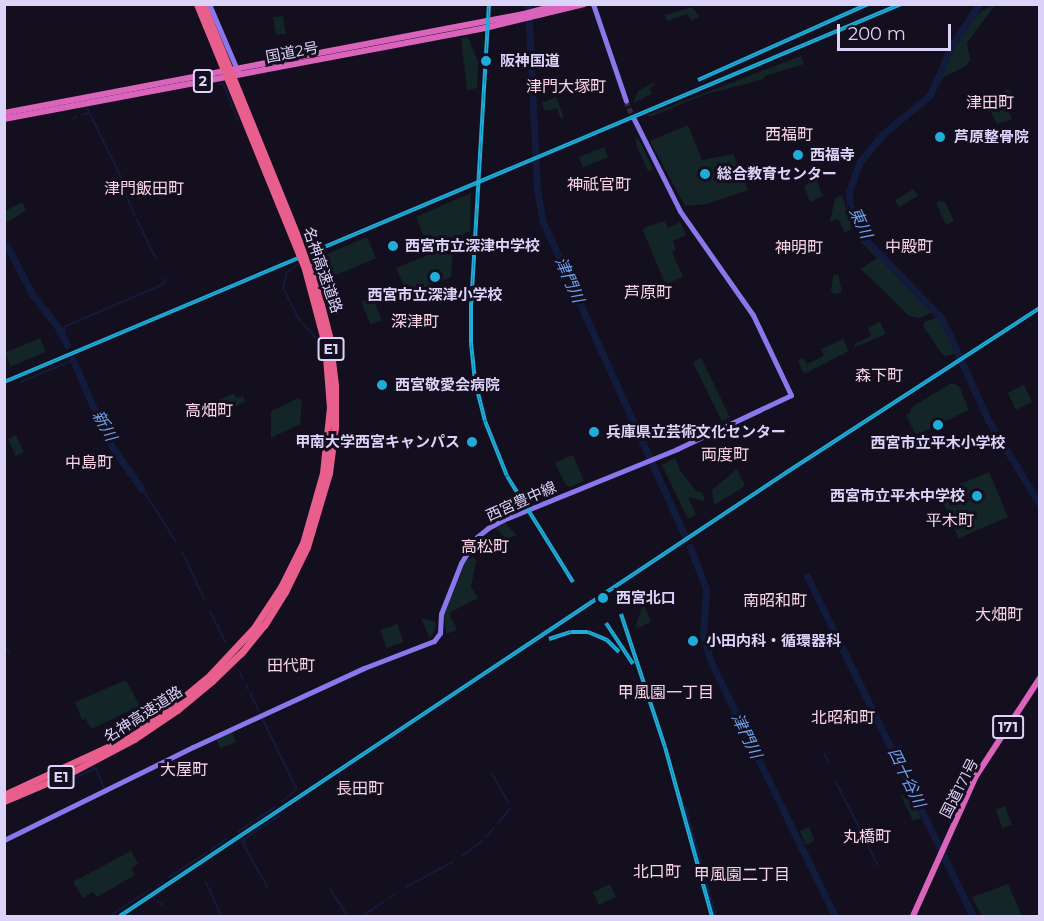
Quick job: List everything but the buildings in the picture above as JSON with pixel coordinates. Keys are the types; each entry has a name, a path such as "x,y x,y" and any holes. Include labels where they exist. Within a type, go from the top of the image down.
{"highway":[{"name":"名神高速道路","path":"4,795 86,759 140,729 188,695 224,663 254,628 281,587 303,543 318,499 326,458 330,406 328,367 321,324 295,243 197,4"},
{"name":"名神高速道路","path":"4,801 68,774 134,739 177,711 225,670 254,637 285,592 307,547 325,493 332,458 335,406 334,367 326,319 306,256 203,4"},
{"name":"国道2号","path":"529,16 561,4"},
{"name":"国道2号","path":"4,119 584,4"},
{"name":"国道2号","path":"4,113 237,72"},
{"name":"国道171号","path":"913,916 976,776 1040,678"}],"main road":[{"path":"209,4 237,72"},
{"path":"593,4 626,101"},
{"name":"西宮豊中線","path":"4,840 194,747 364,668 434,641 441,633 441,614 461,563 477,537 505,519 654,459 791,394 753,315 680,211 634,119"}],"shaded area":[{"path":"995,5 967,43 970,60 966,66 944,77 938,86 952,50 976,15"},
{"path":"692,7 699,16 692,21 687,14 667,21 665,15"},
{"path":"283,16 286,34 276,35 273,18"},
{"path":"468,37 478,62 477,88 467,90 461,38"},
{"path":"801,56 804,64 765,76 764,79 703,95 650,117 647,115"},
{"path":"654,82 655,84 649,89 652,94 633,103 638,91"},
{"path":"1009,89 1015,102 1006,107 1012,119 997,124 985,100"},
{"path":"556,97 564,118 561,119 557,108 545,111 542,103"},
{"name":"総合教育センター","path":"688,125 702,160 733,154 748,190 706,204 685,206 650,141"},
{"path":"635,136 641,143 653,169 648,171 637,147"},
{"path":"604,147 608,157 583,167 579,157"},
{"path":"816,179 823,196 810,202 804,186"},
{"path":"914,189 918,196 899,207 895,200"},
{"path":"471,193 470,231 429,250 416,217"},
{"path":"842,195 852,229 845,233 838,219 830,222 835,198"},
{"path":"22,202 26,210 5,224 5,211"},
{"path":"945,202 954,221 946,225 936,203"},
{"path":"664,221 668,228 680,222 686,235 673,241 676,250 672,252 683,277 668,283 665,283 643,231 644,228"},
{"path":"367,237 376,258 324,280 315,259"},
{"path":"863,239 933,312 920,318 909,316 861,269 877,258 859,240"},
{"path":"453,245 451,277 408,294 396,268"},
{"path":"838,274 842,292 834,294 831,291 833,276"},
{"path":"372,297 382,320 371,325 361,302"},
{"path":"938,317 956,353 946,356 942,354 923,326 924,322"},
{"path":"880,322 886,334 855,347 854,344 871,336 868,328"},
{"path":"40,338 46,352 11,367 5,353"},
{"path":"843,339 849,351 804,374 798,361 803,358 807,364 824,356 821,349"},
{"path":"701,358 730,417 722,421 693,362"},
{"path":"952,383 959,386 969,410 916,435 906,415 911,412 910,408"},
{"path":"1024,385 1032,402 1016,410 1008,393"},
{"path":"234,393 236,398 243,396 245,402 218,414 215,402"},
{"path":"297,399 302,400 300,424 271,438 271,411"},
{"path":"16,435 24,452 16,456 8,439"},
{"path":"573,455 584,481 570,487 565,484 555,463"},
{"path":"675,458 680,470 696,491 702,492 705,498 703,501 688,497 696,515 688,519 662,465"},
{"path":"737,469 745,486 714,505 712,490"},
{"path":"989,472 1008,517 958,538 939,493"},
{"path":"505,523 517,535 496,544 495,541 502,535 496,528"},
{"path":"474,557 476,561 471,587 478,598 449,613 457,630 446,634 444,614 466,560"},
{"path":"643,602 651,622 638,628 636,626"},
{"path":"421,618 435,622 436,627 430,639"},
{"path":"397,624 404,642 387,648 380,630"},
{"path":"126,680 140,706 91,729 86,719 82,720 75,702"},
{"path":"232,732 236,742 220,749 216,738"},
{"path":"908,793 921,818 913,821 901,796"},
{"path":"1005,806 1012,825 1002,828 996,809"},
{"path":"809,827 815,841 806,845 800,831"},
{"path":"131,851 138,864 131,868 135,875 97,897 93,892 83,898 73,882"},
{"path":"610,884 616,897 599,905 593,892"},
{"path":"1008,884 1022,916 982,916 972,897"}],"waterway":[{"name":"津門川","path":"528,4 537,189 543,222 685,537"},
{"name":"東川","path":"979,4 950,49 930,95 883,134 860,161 849,192 850,206 857,227 866,240 942,319 988,420 1040,505"},
{"path":"220,84 224,85 238,120"},
{"path":"88,109 121,176 121,183 135,215"},
{"path":"82,115 89,113"},
{"path":"73,119 77,117"},
{"path":"137,219 156,258"},
{"name":"新川","path":"7,246 32,294 57,326 67,345"},
{"path":"298,265 287,273 284,289 299,319 316,338"},
{"path":"62,335 65,333 64,327 164,284 166,279"},
{"path":"21,382 73,360"},
{"name":"新川","path":"73,360 114,450 141,488"},
{"path":"144,491 176,541"},
{"name":"津門川","path":"690,547 706,589 703,634 711,662 835,916"},
{"path":"183,553 204,598"},
{"name":"四十谷川","path":"807,576 973,916"},
{"path":"210,611 226,642"},
{"path":"4,644 9,653"},
{"path":"240,672 243,678"},
{"path":"247,685 248,689"},
{"path":"251,694 259,710"},
{"path":"263,719 297,789 283,802"},
{"path":"825,754 829,763"},
{"path":"74,778 96,768 104,787"},
{"path":"493,775 509,803"},
{"path":"836,781 878,865"},
{"path":"257,819 275,807"},
{"path":"685,808 715,916"},
{"path":"498,823 510,809"},
{"path":"268,888 244,846 245,839 279,816"},
{"path":"238,832 252,822"},
{"path":"485,838 494,828"},
{"path":"211,850 226,839"},
{"path":"242,840 244,845"},
{"path":"462,856 481,842"},
{"path":"168,878 206,853"},
{"path":"406,887 453,862"},
{"path":"157,886 163,882"},
{"path":"206,882 222,916"},
{"path":"110,916 151,889"},
{"path":"331,890 348,916"},
{"path":"389,898 395,894"},
{"path":"158,901 163,905"},
{"path":"363,916 383,902"}],"tunnel":[{"path":"626,101 634,119"}],"railway":[{"path":"489,4 471,303 471,343 475,381 485,421 507,476 573,582"},
{"path":"698,80 868,4"},
{"path":"4,382 901,4"},
{"path":"120,916 784,474 1040,308"},
{"path":"621,614 665,747 712,916"},
{"path":"606,623 633,664"},
{"path":"549,639 571,632 588,632 607,640 619,652"}],"place":[{"name":"阪神国道","path":"486,61"},
{"name":"芦原整骨院","path":"940,137"},
{"name":"西福寺","path":"798,155"},
{"name":"総合教育センター","path":"705,174"},
{"name":"西宮市立深津中学校","path":"393,246"},
{"name":"西宮市立深津小学校","path":"435,277"},
{"name":"西宮敬愛会病院","path":"382,385"},
{"name":"西宮市立平木小学校","path":"938,425"},
{"name":"兵庫県立芸術文化センター","path":"594,432"},
{"name":"甲南大学西宮キャンパス","path":"472,442"},
{"name":"西宮市立平木中学校","path":"977,496"},
{"name":"西宮北口","path":"603,598"},
{"name":"小田内科・循環器科","path":"693,641"}],"district":[{"name":"津門大塚町","path":"566,87"},
{"name":"津田町","path":"990,103"},
{"name":"西福町","path":"789,135"},
{"name":"神祇官町","path":"599,185"},
{"name":"津門飯田町","path":"144,189"},
{"name":"中殿町","path":"909,247"},
{"name":"神明町","path":"799,248"},
{"name":"芦原町","path":"648,293"},
{"name":"深津町","path":"415,322"},
{"name":"森下町","path":"879,376"},
{"name":"高畑町","path":"209,411"},
{"name":"両度町","path":"725,455"},
{"name":"中島町","path":"89,463"},
{"name":"平木町","path":"950,521"},
{"name":"高松町","path":"485,547"},
{"name":"南昭和町","path":"775,601"},
{"name":"大畑町","path":"999,615"},
{"name":"田代町","path":"291,666"},
{"name":"甲風園一丁目","path":"666,693"},
{"name":"北昭和町","path":"843,718"},
{"name":"大屋町","path":"184,770"},
{"name":"長田町","path":"360,789"},
{"name":"丸橋町","path":"867,837"},
{"name":"北口町","path":"657,872"},
{"name":"甲風園二丁目","path":"742,875"}]}
